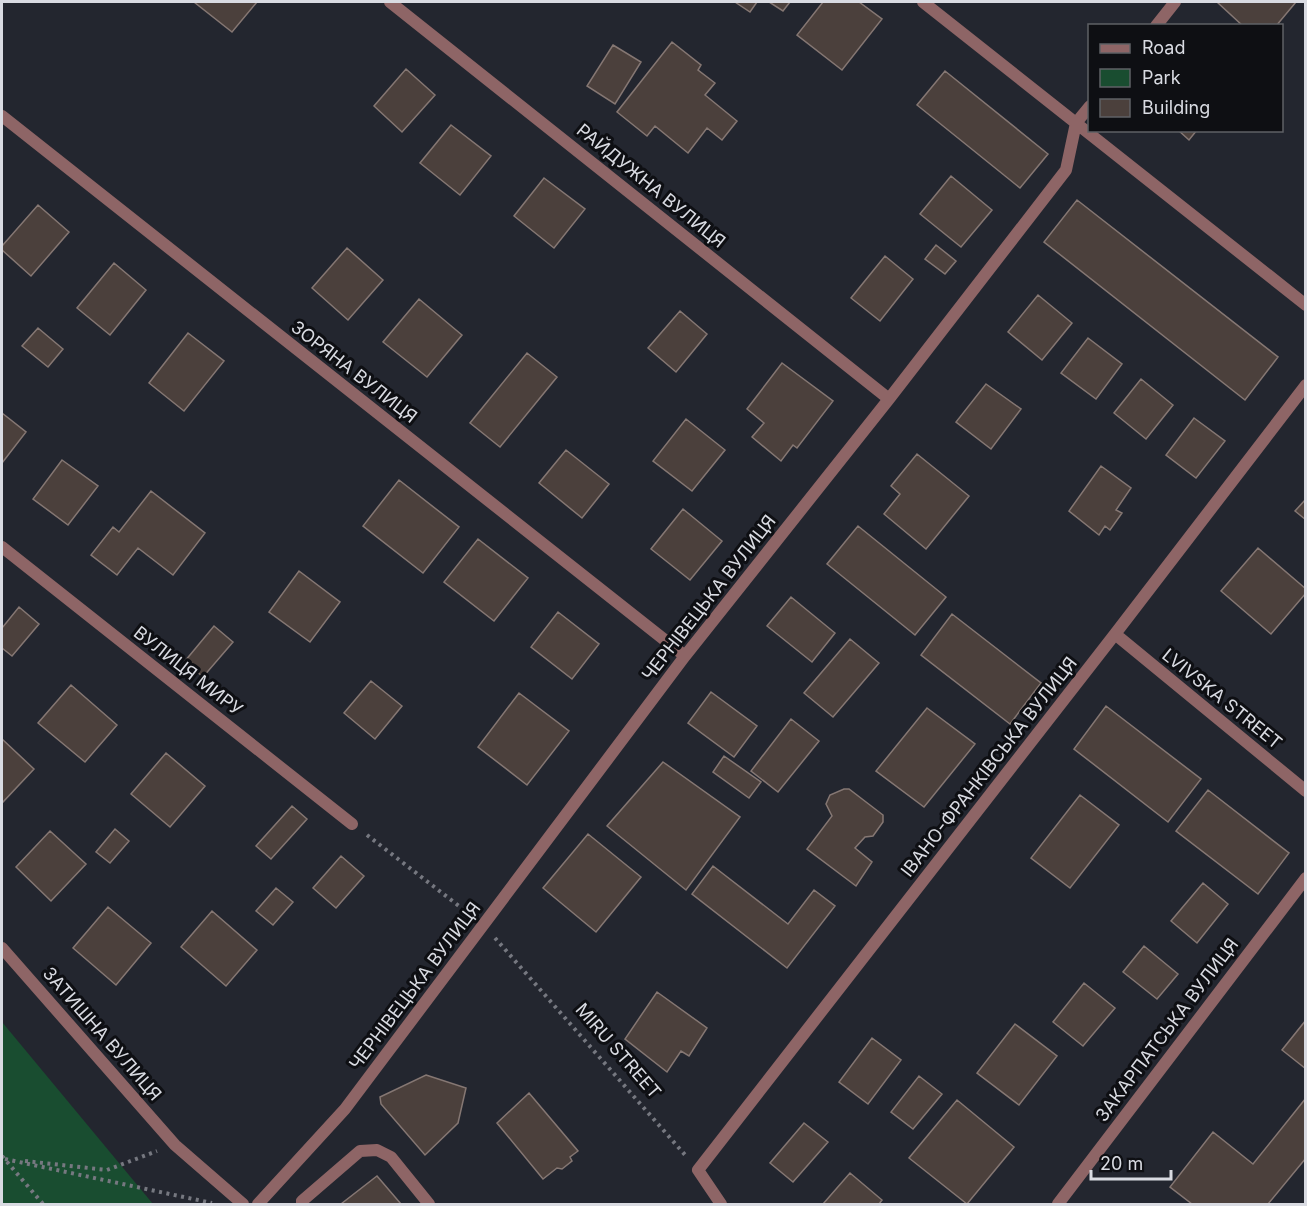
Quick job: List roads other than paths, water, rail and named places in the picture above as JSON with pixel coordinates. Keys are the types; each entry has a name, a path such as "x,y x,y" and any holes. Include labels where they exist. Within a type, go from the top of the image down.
{"street":[{"name":"РАЙДУЖНА ВУЛИЦЯ","path":"390,2 890,399"},
{"path":"924,2 1305,305"},
{"path":"1158,24 1175,2"},
{"name":"ЧЕРНІВЕЦЬКА ВУЛИЦЯ","path":"258,1204 345,1109 685,656 890,399 1066,170 1076,123 1088,107"},
{"name":"ЗОРЯНА ВУЛИЦЯ","path":"2,116 685,656"},
{"name":"ІВАНО-ФРАНКІВСЬКА ВУЛИЦЯ","path":"721,1204 698,1170 1115,634 1305,385"},
{"name":"ВУЛИЦЯ МИРУ","path":"2,547 352,824"},
{"name":"LVIVSKA STREET","path":"1115,634 1305,791"},
{"name":"ЗАКАРПАТСЬКА ВУЛИЦЯ","path":"1058,1204 1305,878"},
{"name":"ЗАТИШНА ВУЛИЦЯ","path":"2,948 175,1144 243,1204"},
{"path":"302,1204 302,1201 360,1151 377,1150 391,1157 429,1204"}]}
